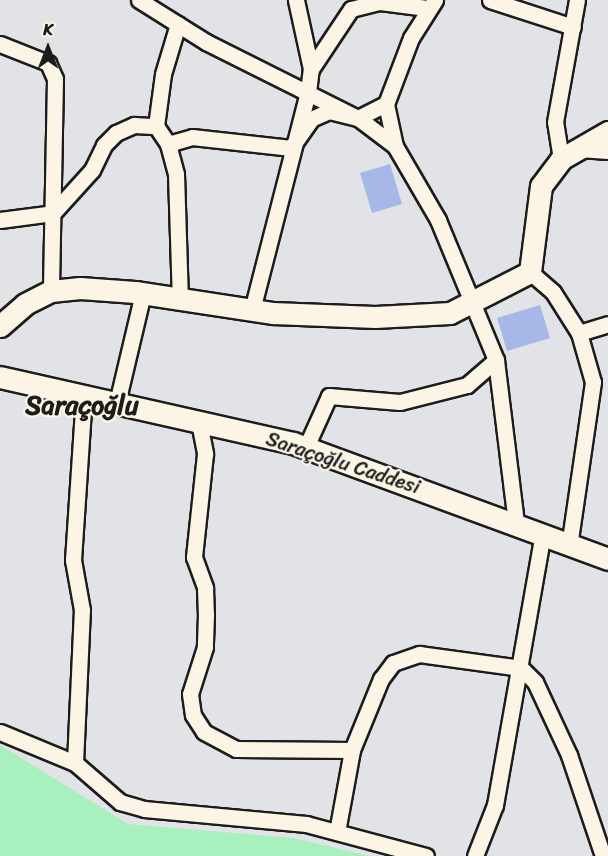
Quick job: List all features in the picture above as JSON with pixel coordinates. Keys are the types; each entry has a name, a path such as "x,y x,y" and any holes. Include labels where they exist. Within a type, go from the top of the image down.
{"street":[{"path":"139,0 178,24 358,118 395,146"},
{"path":"252,310 291,148 308,92 311,69 296,0"},
{"path":"490,0 573,27"},
{"path":"570,154 555,122 576,0"},
{"path":"311,69 351,9 380,2 431,4 386,104 395,146 438,220 474,300 496,360 516,523"},
{"path":"178,24 163,74 156,126 168,144 176,174 180,299"},
{"path":"0,44 48,63 55,79 51,291"},
{"path":"291,148 310,119 329,111 358,118 386,104"},
{"path":"0,220 53,213 92,170 104,145 116,133 134,125 156,126"},
{"path":"530,272 541,186 570,154 608,132"},
{"path":"168,144 192,137 291,148"},
{"path":"570,154 608,151"},
{"path":"0,326 25,304 51,291 80,288 143,293 252,310 375,317 450,313 530,272"},
{"path":"530,272 553,292 579,333 593,382 570,546"},
{"path":"117,403 143,293"},
{"path":"579,333 608,324"},
{"path":"306,447 329,396 400,402 467,385 496,360"},
{"name":"Saraçoğlu Caddesi","path":"1,379 117,403 306,447 608,559"},
{"path":"75,763 82,610 73,560 84,396"},
{"path":"199,422 205,454 194,557 205,588 206,614 205,647 190,694 193,716 204,732 236,749 352,750"},
{"path":"475,856 495,805 521,669 543,534"},
{"path":"338,832 352,750 381,679 393,663 419,654 521,669 535,681 569,755 603,856"},
{"path":"0,732 75,763 120,802 144,809 306,824 426,856"}],"green space":[{"path":"0,745 128,824 293,838 370,856 0,856"}],"building":[{"path":"390,164 402,204 372,213 360,173"},
{"path":"540,305 550,338 507,351 497,318"}],"district":[{"name":"Saraçoğlu","path":"82,406"}]}
